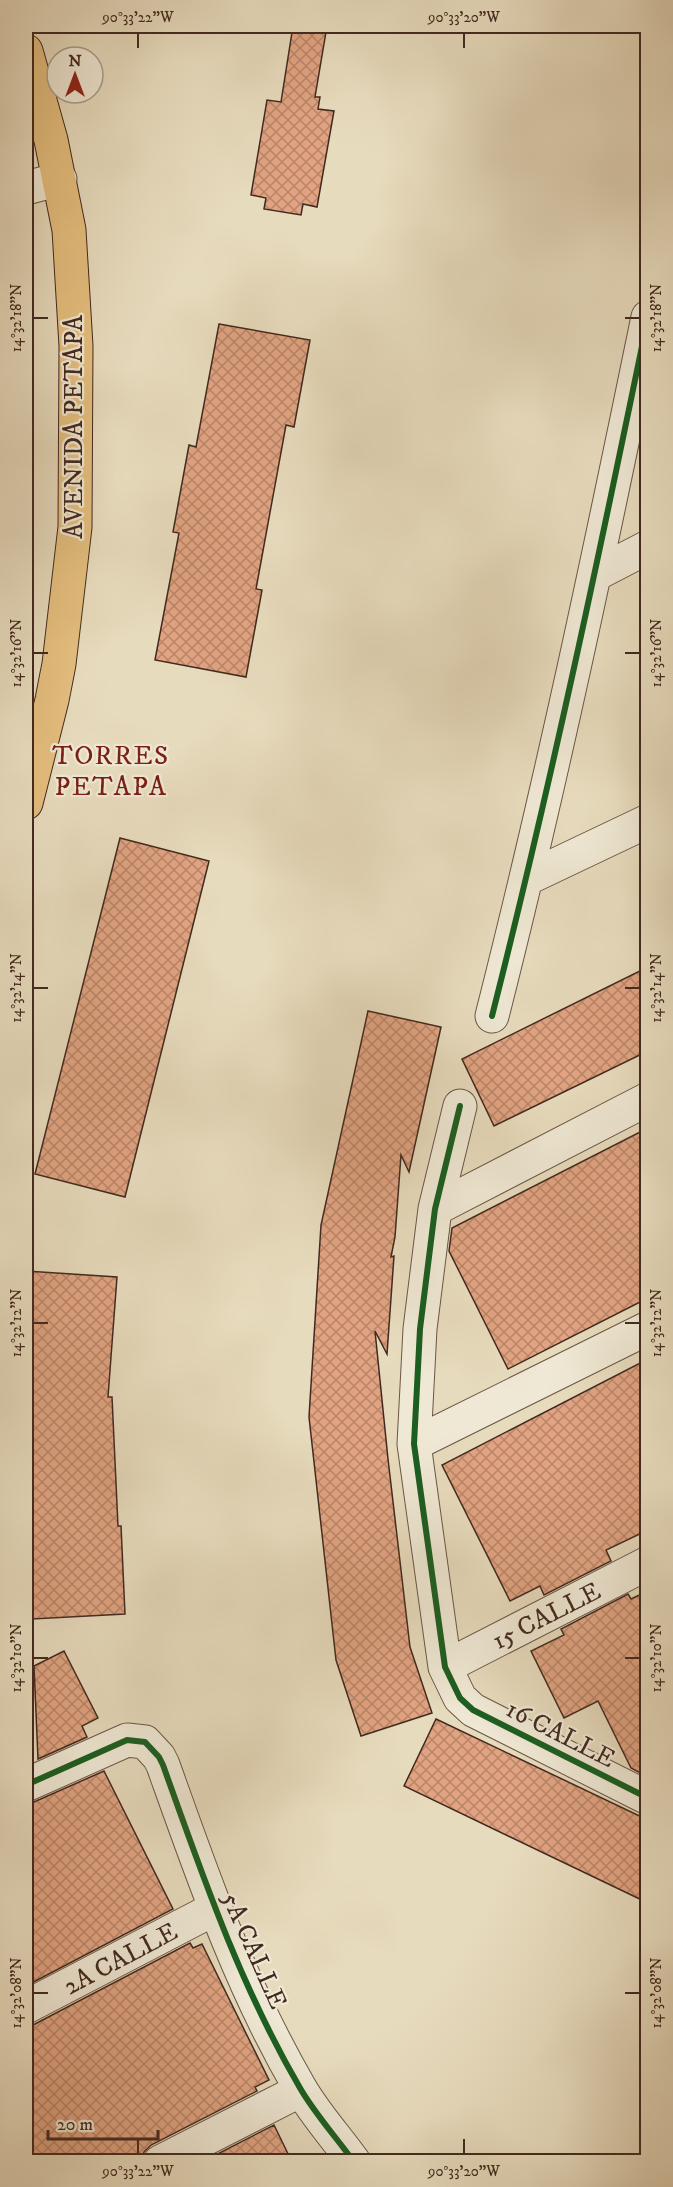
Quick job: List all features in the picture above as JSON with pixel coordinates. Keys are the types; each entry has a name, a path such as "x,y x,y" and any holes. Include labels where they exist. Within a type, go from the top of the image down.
{"main road":[{"name":"AVENIDA PETAPA","path":"26,51 60,179 69,230 76,346 75,527 59,664 26,802"},
{"path":"26,731 52,700"}],"street":[{"path":"26,188 60,179"},
{"path":"492,1016 596,574 648,316"},
{"path":"596,574 648,547"},
{"path":"526,879 648,821"},
{"path":"435,1209 648,1099"},
{"path":"445,1667 414,1444 420,1329 435,1209 460,1106"},
{"path":"414,1444 648,1328"},
{"name":"15 CALLE","path":"445,1667 648,1563"},
{"name":"16 CALLE","path":"445,1667 460,1698 473,1710 648,1798"},
{"name":"5A CALLE","path":"26,1785 120,1741 145,1742 159,1757 214,1909 255,2004 301,2090 354,2162"},
{"name":"2A CALLE","path":"26,2007 214,1909"},
{"path":"160,2162 301,2090"}],"building":[{"path":"293,26 327,26 315,97 320,97 318,109 334,111 317,207 303,204 301,215 264,209 266,198 251,195 267,100 281,102"},
{"path":"219,324 310,340 294,427 286,425 256,589 262,590 246,677 155,660 179,533 173,532 189,445 196,447"},
{"path":"120,838 209,861 125,1197 35,1174"},
{"path":"648,967 648,1051 494,1126 462,1059"},
{"path":"368,1011 441,1027 409,1172 401,1155 395,1237 391,1257 394,1256 387,1354 375,1331 410,1647 432,1713 361,1736 336,1660 309,1417 321,1225"},
{"path":"648,1128 648,1298 508,1369 449,1251 452,1228"},
{"path":"26,1271 117,1277 108,1397 112,1397 125,1614 32,1619 26,1489"},
{"path":"648,1359 648,1530 606,1550 611,1561 544,1595 540,1586 510,1601 442,1465"},
{"path":"648,1591 648,1777 631,1768 598,1701 564,1718 531,1651 564,1635 561,1629 628,1594 631,1599"},
{"path":"64,1651 98,1718 82,1726 87,1737 38,1759 34,1666"},
{"path":"436,1719 648,1820 648,1903 404,1786"},
{"path":"104,1771 173,1909 26,1986 26,1803 34,1802"},
{"path":"190,1943 193,1948 202,1944 269,2080 255,2087 257,2091 151,2145 144,2152 141,2162 26,2162 26,2026 35,2024"},
{"path":"274,2125 292,2162 202,2162"}],"cycle path":[{"path":"492,1016 535,842 648,317"},
{"path":"460,1106 435,1209 420,1329 414,1444 445,1667 460,1698 473,1710 648,1798"},
{"path":"26,1785 127,1740 145,1742 159,1757 224,1930 259,2010 306,2098 354,2162"}],"district":[{"name":"TORRES PETAPA","path":"111,770"}]}
